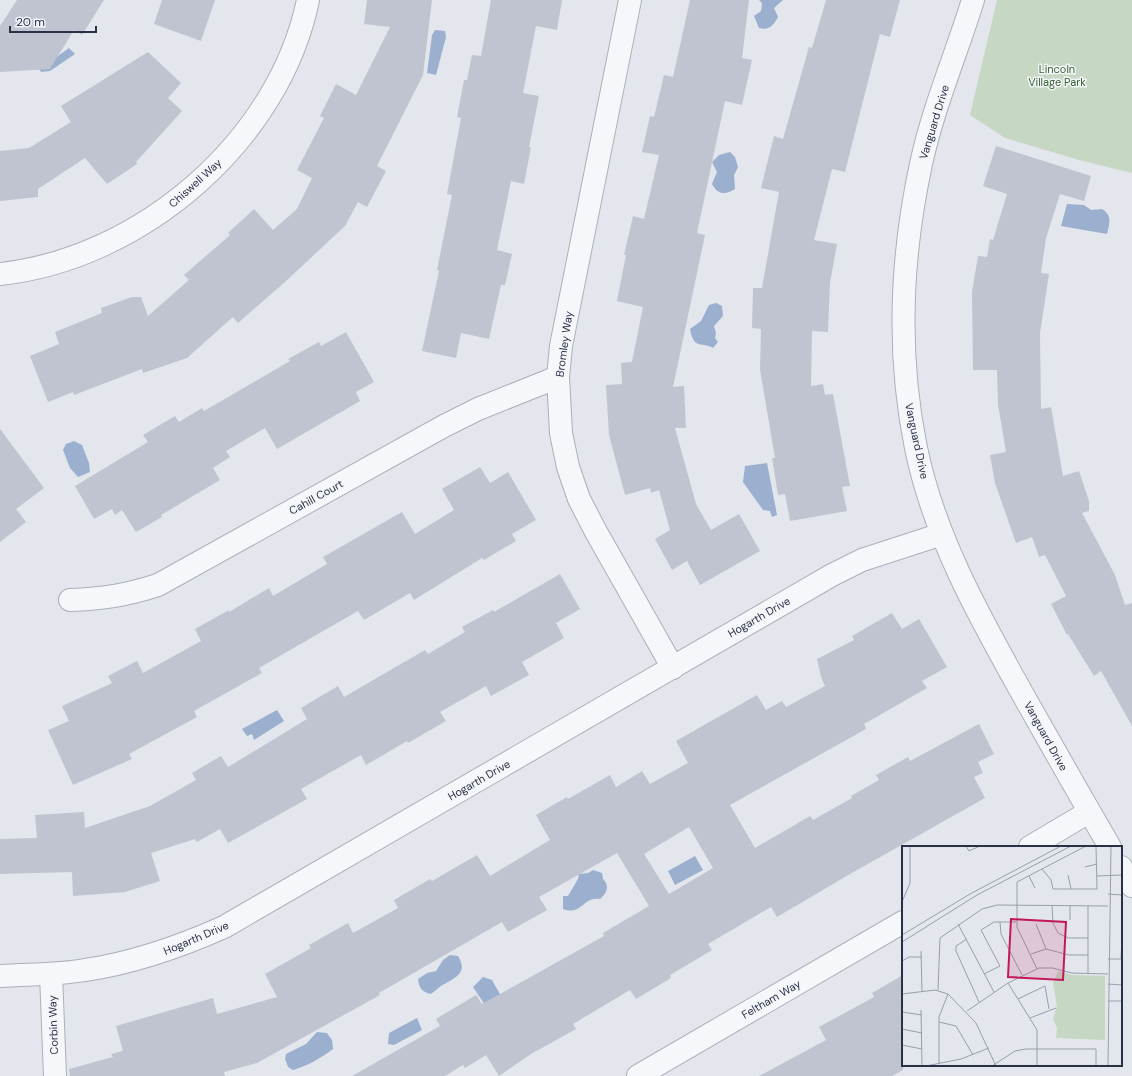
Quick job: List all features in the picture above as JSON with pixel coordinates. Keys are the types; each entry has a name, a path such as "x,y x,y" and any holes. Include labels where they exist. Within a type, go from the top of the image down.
{"street":[{"name":"Chiswell Way","path":"0,274 37,268 98,247 155,217 181,198 228,153 266,101 295,44 308,0"},
{"name":"Bromley Way","path":"630,0 561,346 558,377 561,433 568,468 579,500 673,668"},
{"name":"Vanguard Drive","path":"973,0 932,123 921,164 910,227 903,296 908,401 916,449 942,534 974,607 1109,846"},
{"name":"Cahill Court","path":"70,600 100,599 129,594 158,584 444,426 478,409 558,377"},
{"name":"Hogarth Drive","path":"0,976 84,971 120,964 156,955 191,942 224,927 832,575 862,560 942,534"},
{"path":"1032,846 1089,812"},
{"path":"1122,868 1132,886"},
{"name":"Feltham Way","path":"638,1076 902,923"},
{"name":"Corbin Way","path":"51,974 55,1076"}],"green space":[{"name":"Lincoln Village Park","path":"997,0 1132,0 1132,173 1079,160 1005,138 970,115"}],"water":[{"path":"759,0 783,0 774,8 778,17 775,23 766,29 759,28 754,16 761,11 762,3"},
{"path":"435,30 445,31 446,37 436,75 427,73 432,35"},
{"path":"37,42 58,56 69,48 75,54 50,71 41,72 29,50"},
{"path":"730,152 735,157 738,167 734,175 735,189 722,193 714,188 712,184 717,172 712,162 719,155"},
{"path":"1067,204 1084,205 1091,210 1102,209 1105,211 1109,217 1107,234 1061,226"},
{"path":"716,303 722,306 723,316 714,326 716,333 715,338 718,342 713,348 698,344 693,340 690,329 701,321 709,305"},
{"path":"74,441 82,445 89,463 90,472 78,477 70,468 63,450 66,444"},
{"path":"767,463 777,515 772,517 770,511 763,510 743,482 745,466"},
{"path":"277,710 284,721 254,740 252,734 247,736 242,729"},
{"path":"695,856 703,870 675,885 668,871"},
{"path":"593,870 602,873 607,887 604,894 600,899 590,900 574,910 563,909 563,896 568,896 578,879 579,874 588,873"},
{"path":"450,955 458,956 461,962 462,967 458,975 431,994 423,991 419,985 418,979 427,973 436,971 443,960"},
{"path":"483,977 492,980 505,1003 485,1005 473,987"},
{"path":"417,1018 422,1030 394,1045 388,1044 389,1033"},
{"path":"317,1032 327,1033 332,1040 333,1049 303,1067 293,1070 288,1067 285,1059 286,1054 306,1044"}],"building":[{"path":"17,0 104,0 82,35 74,30 50,69 0,72 0,26"},
{"path":"162,0 215,0 201,41 154,24"},
{"path":"367,0 432,0 423,75 377,166 386,171 367,207 358,202 345,226 285,282 238,323 233,317 187,358 143,373 142,369 74,395 73,392 48,402 30,356 59,344 55,332 102,313 101,308 132,297 141,297 148,316 189,280 184,275 230,235 228,233 254,209 273,230 297,209 312,178 297,170 324,118 320,116 336,84 356,95 390,27 364,24"},
{"path":"491,0 562,0 557,30 536,26 523,93 539,96 529,147 531,147 524,184 511,181 497,250 512,254 505,285 501,285 489,339 461,333 456,358 422,351 439,271 437,270 452,195 447,194 461,118 457,117 464,80 467,80 472,55 481,56"},
{"path":"690,0 749,0 742,58 752,60 742,105 725,101 697,233 705,235 673,387 684,386 686,428 675,428 696,504 711,530 739,514 760,551 700,585 687,561 672,570 655,539 670,530 659,490 651,493 650,488 625,495 609,435 606,385 622,384 621,363 632,362 643,307 617,301 626,255 624,255 633,216 644,219 659,155 642,152 650,116 654,117 664,75 673,77"},
{"path":"826,0 900,0 890,37 880,34 845,172 832,169 814,240 837,244 830,283 828,332 812,331 811,386 823,384 825,395 833,394 850,486 842,487 847,511 790,521 785,494 778,495 772,458 775,458 760,370 761,329 752,328 753,288 762,288 779,192 761,188 774,136 783,139 809,47 812,48"},
{"path":"148,52 181,83 168,98 182,111 136,162 137,164 107,184 85,158 38,189 38,197 0,201 0,151 29,148 71,122 61,106"},
{"path":"996,146 1091,176 1084,201 1060,194 1046,238 1041,273 1049,274 1040,333 1041,409 1051,407 1063,476 1079,471 1089,501 1089,511 1082,513 1115,575 1125,605 1132,603 1132,726 1101,671 1094,676 1068,634 1067,635 1051,604 1066,596 1045,555 1039,557 1032,537 1016,543 995,483 990,455 1006,452 998,404 997,370 973,370 972,292 978,256 987,257 990,239 993,240 1007,194 983,186"},
{"path":"346,332 374,382 356,392 360,401 277,449 265,428 226,451 230,457 213,468 220,480 161,515 162,517 136,532 122,510 115,515 112,509 94,519 75,486 148,442 143,435 175,416 179,422 202,408 204,411 290,361 288,359 319,342 321,346"},
{"path":"0,429 44,488 16,509 26,522 0,542"},
{"path":"480,467 490,483 508,472 536,520 512,534 516,541 484,560 482,558 414,600 410,593 364,620 358,611 259,668 262,673 194,711 197,717 129,754 132,759 73,785 48,730 69,721 62,706 112,683 108,676 137,661 143,673 201,641 195,629 229,610 229,612 269,588 273,596 327,564 323,557 402,512 415,534 454,510 442,489"},
{"path":"560,574 580,609 556,623 564,638 522,662 529,675 491,696 486,686 440,712 446,721 408,743 407,741 366,765 361,755 301,789 307,799 228,843 220,829 197,842 195,839 151,853 160,881 125,892 73,896 72,872 0,874 0,839 37,838 35,815 84,812 85,828 150,806 196,780 192,773 221,756 228,767 307,719 301,708 338,686 344,697 425,650 428,654 465,632 462,627 493,610 494,612"},
{"path":"892,613 902,629 919,619 947,667 922,681 927,688 864,724 866,729 730,805 755,848 810,816 813,820 852,798 851,796 879,780 876,775 908,757 910,761 979,724 994,754 978,762 983,773 974,777 985,798 777,917 771,907 708,944 712,950 670,975 671,978 636,999 630,990 573,1024 576,1029 531,1054 499,1076 486,1055 465,1068 463,1065 445,1076 352,1076 440,1026 436,1019 476,995 482,1004 604,936 603,933 649,906 617,853 539,897 547,910 508,932 502,922 379,993 380,995 257,1063 224,1072 225,1076 70,1076 69,1069 113,1057 111,1054 123,1051 116,1026 213,998 217,1014 277,997 265,974 311,948 309,945 348,923 353,933 398,908 394,900 430,879 432,881 477,855 490,876 550,840 536,815 567,797 568,799 610,775 616,787 642,771 650,784 688,763 676,741 757,695 766,710 782,701 786,707 825,686 821,677 817,659 854,640 852,636","holes":["689,827 713,868 669,894 644,854"]},
{"path":"902,976 903,1070 892,1076 759,1076 826,1040 819,1027 874,997 872,993"}]}
